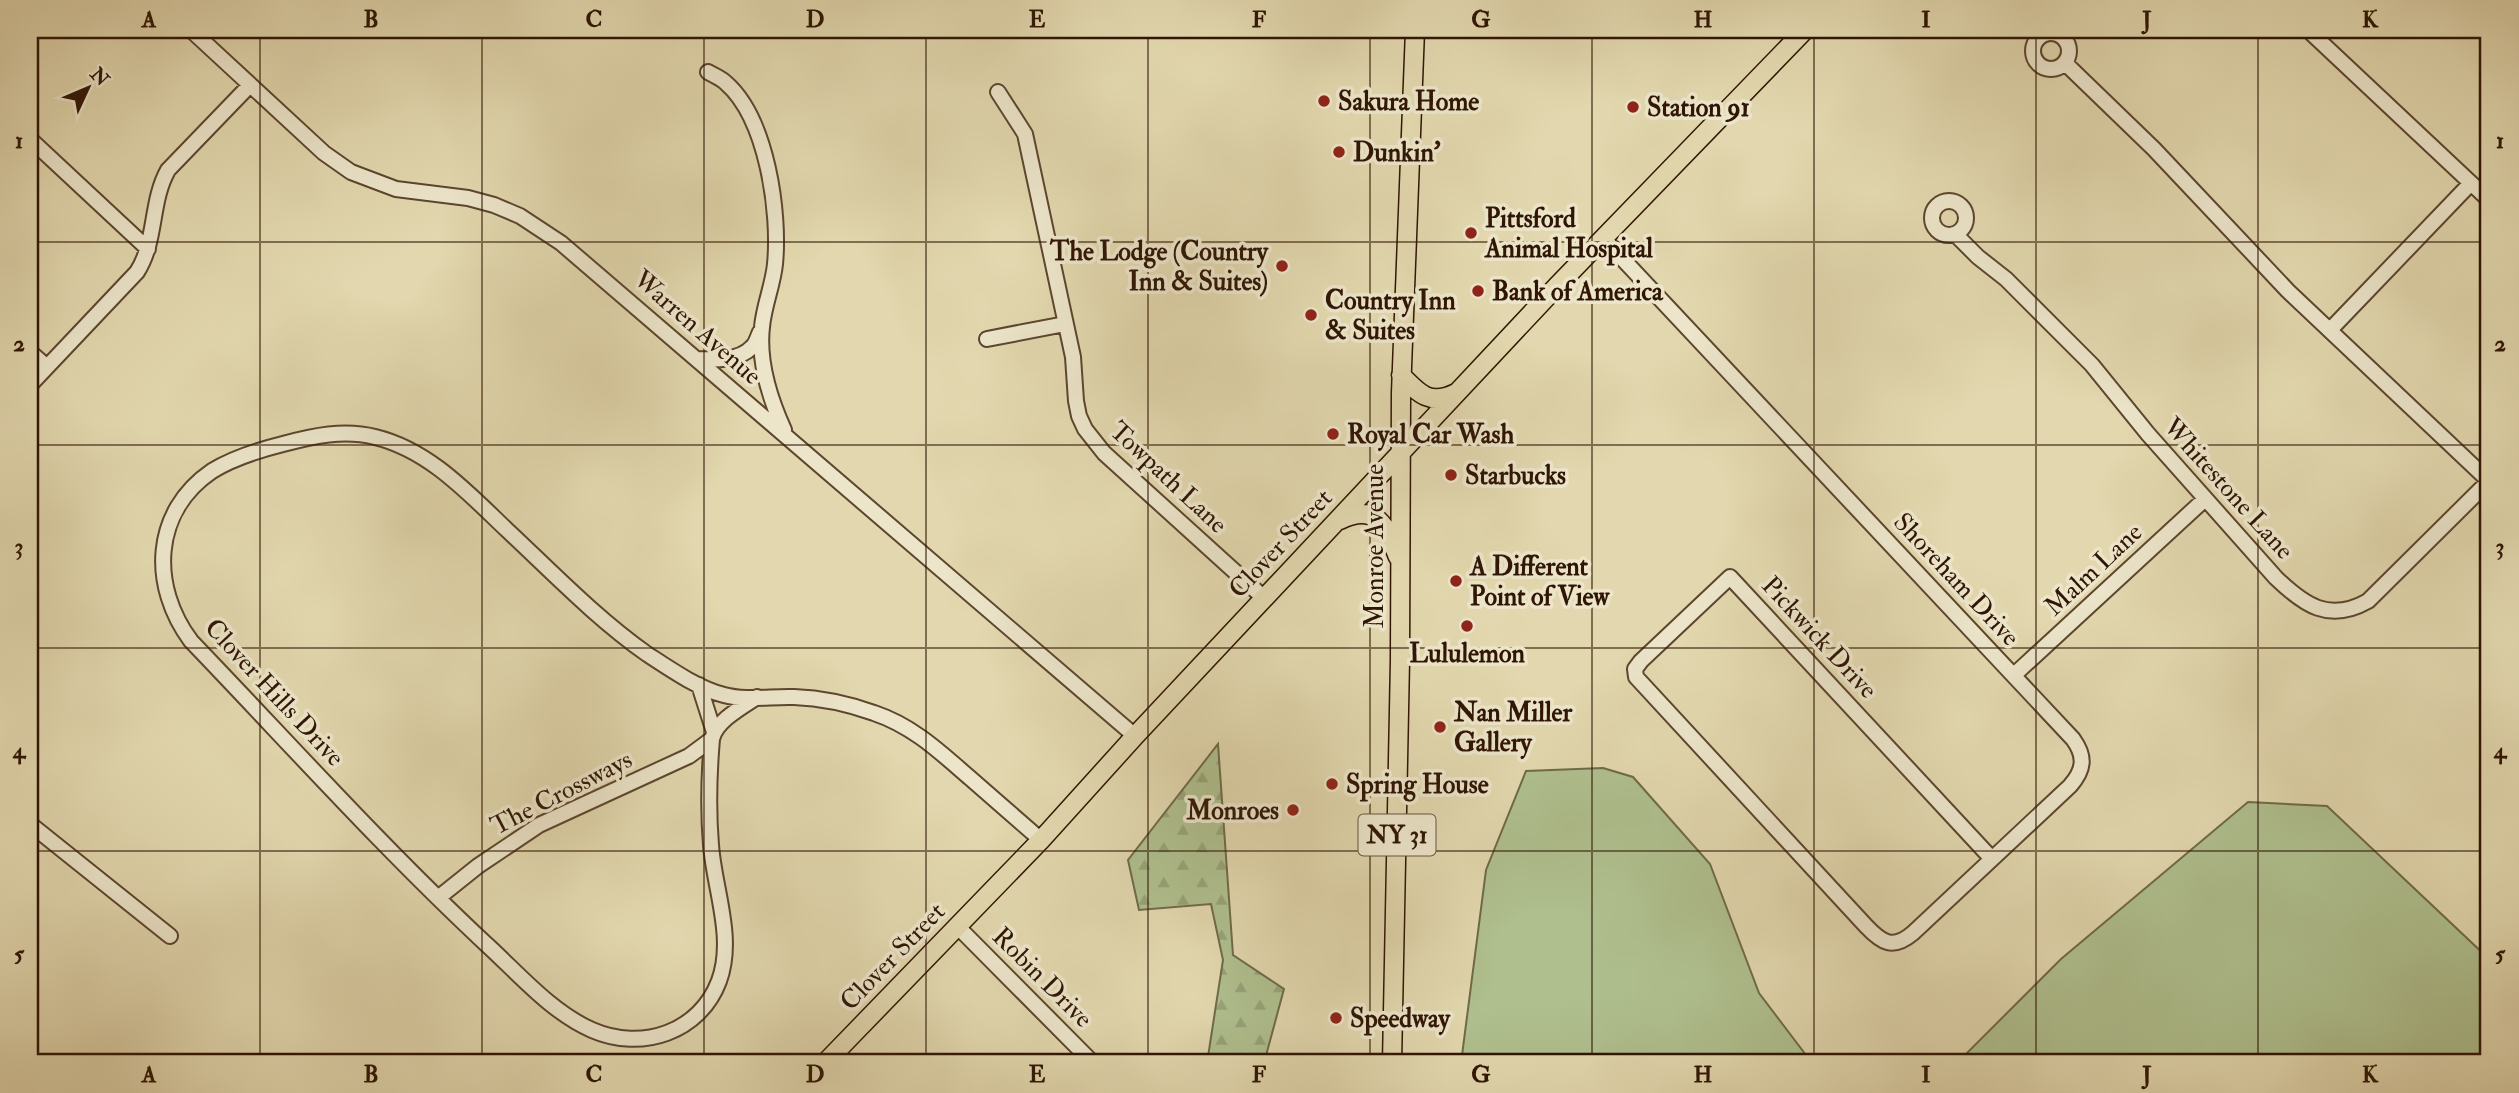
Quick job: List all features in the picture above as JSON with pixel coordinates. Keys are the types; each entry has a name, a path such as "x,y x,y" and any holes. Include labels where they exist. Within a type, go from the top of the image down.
{"main road":[{"name":"Monroe Avenue","path":"1392,1063 1396,960 1401,375 1415,30"},
{"name":"Clover Street","path":"825,1063 1041,840 1135,736 1603,238 1805,30"},
{"path":"1401,375 1417,392 1427,397 1447,398 1456,393"},
{"path":"1337,521 1358,513 1375,517 1384,524 1401,563"}],"street":[{"name":"Warren Avenue","path":"191,30 324,153 351,172 396,189 483,201 520,216 543,230 583,260 1135,736"},
{"path":"2308,30 2489,200"},
{"name":"Whitestone Lane","path":"1955,234 1978,257 2003,276 2092,365 2205,499 2293,595 2319,609 2339,611 2360,606 2377,593 2489,481 2288,290 2163,158 2065,63"},
{"path":"698,359 722,360 753,347 762,328 776,248 775,208 770,178 757,134 742,103 726,82 708,72"},
{"path":"30,385 128,284 142,265 148,249 160,186 168,170 250,85"},
{"name":"Towpath Lane","path":"998,92 1025,134 1073,357 1076,401 1085,429 1094,443 1264,598"},
{"path":"30,139 148,249"},
{"path":"2330,330 2471,183"},
{"name":"Shoreham Drive","path":"1603,238 2080,748 2083,765 2070,786 1910,936 1897,943 1890,943"},
{"path":"987,339 1065,324"},
{"path":"762,328 763,360 772,403 786,434"},
{"path":"30,352 47,368"},
{"name":"Clover Hills Drive","path":"699,685 713,735 709,816 715,880 723,925 723,963 713,995 686,1024 663,1036 637,1040 607,1036 580,1024 541,995 438,898 191,641 180,627 166,596 163,554 166,537 177,509 200,481 230,461 298,440 339,433 355,433 388,440 407,448 441,469 644,652 699,685 724,695 799,697 838,703 874,713 906,727 928,740 1041,840"},
{"name":"Malm Lane","path":"2014,675 2205,499"},
{"name":"Pickwick Drive","path":"1890,943 1882,941 1866,926 1636,677 1638,664 1730,577 1992,859"},
{"path":"713,735 738,710 757,697"},
{"name":"The Crossways","path":"438,898 521,835 689,756 713,735"},
{"path":"30,824 170,936"},
{"name":"Robin Drive","path":"957,926 1093,1063"}],"green space":[{"path":"1218,744 1233,955 1284,989 1264,1063 1207,1063 1223,960 1211,904 1139,910 1128,860"},
{"path":"1603,768 1633,777 1710,864 1759,993 1812,1063 1461,1063 1486,870 1526,771"},
{"path":"2248,802 2327,806 2489,959 2489,1063 1957,1063 2061,959"}],"place":[{"name":"Sakura Home","path":"1324,101"},
{"name":"Station 91","path":"1633,107"},
{"name":"Dunkin'","path":"1339,152"},
{"name":"Pittsford Animal Hospital","path":"1471,233"},
{"name":"The Lodge (Country Inn & Suites)","path":"1282,266"},
{"name":"Bank of America","path":"1478,291"},
{"name":"Country Inn & Suites","path":"1311,315"},
{"name":"Royal Car Wash","path":"1333,434"},
{"name":"Starbucks","path":"1451,475"},
{"name":"A Different Point of View","path":"1456,581"},
{"name":"Lululemon","path":"1467,626"},
{"name":"Nan Miller Gallery","path":"1440,727"},
{"name":"Spring House","path":"1332,784"},
{"name":"Monroes","path":"1293,810"},
{"name":"Speedway","path":"1336,1018"}]}
